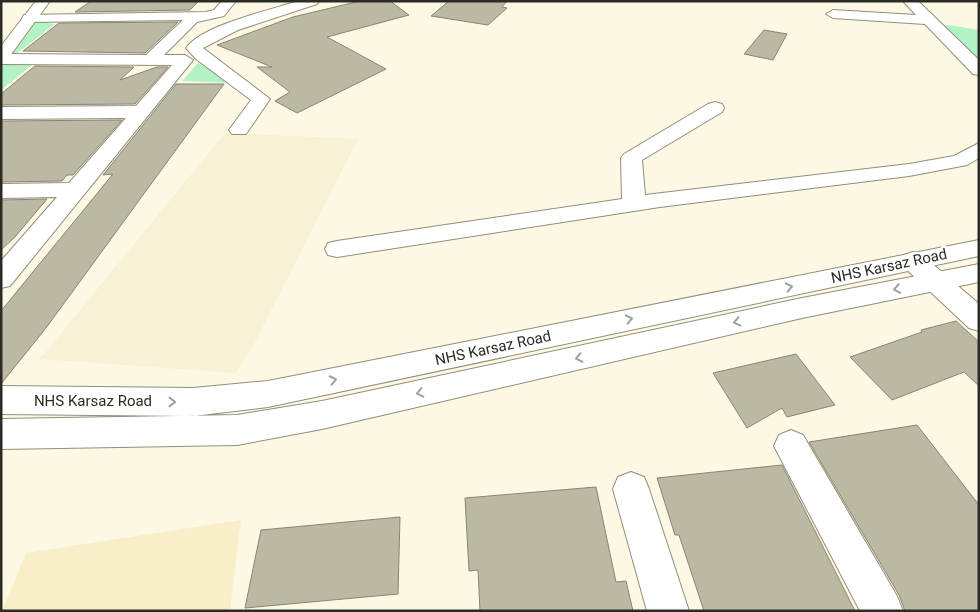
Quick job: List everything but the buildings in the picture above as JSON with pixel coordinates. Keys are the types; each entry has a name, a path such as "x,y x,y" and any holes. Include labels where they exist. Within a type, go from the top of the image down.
{"street":[{"path":"150,59 192,19 219,12 228,1"},
{"path":"240,130 262,99 202,56 194,48 202,40 287,5 312,1"},
{"path":"910,1 979,70"},
{"path":"1,38 35,5 203,15"},
{"path":"1,58 35,5"},
{"path":"833,14 929,20"},
{"path":"1,58 185,60 1,279"},
{"path":"634,204 631,158 715,108"},
{"path":"1,113 141,112"},
{"path":"337,249 634,204 909,170 960,161 979,149"},
{"path":"1,191 76,190"},
{"name":"NHS Karsaz Road","path":"1,400 193,402 268,394 979,248"},
{"path":"913,261 979,320"},
{"path":"1,434 237,430 299,419 802,308 979,273"},
{"path":"298,388 299,419"},
{"path":"791,446 882,611"},
{"path":"631,489 668,611"}],"shaded area":[{"path":"225,133 358,139 251,350 235,373 40,359"}],"green space":[{"path":"51,19 48,23 55,24 16,54 10,54 35,21"},
{"path":"949,25 979,30 979,60 944,26"},
{"path":"4,63 33,64 1,90 1,67"},
{"path":"198,63 234,83 182,81"}],"sand":[{"path":"241,520 230,611 2,611 26,553"}]}
